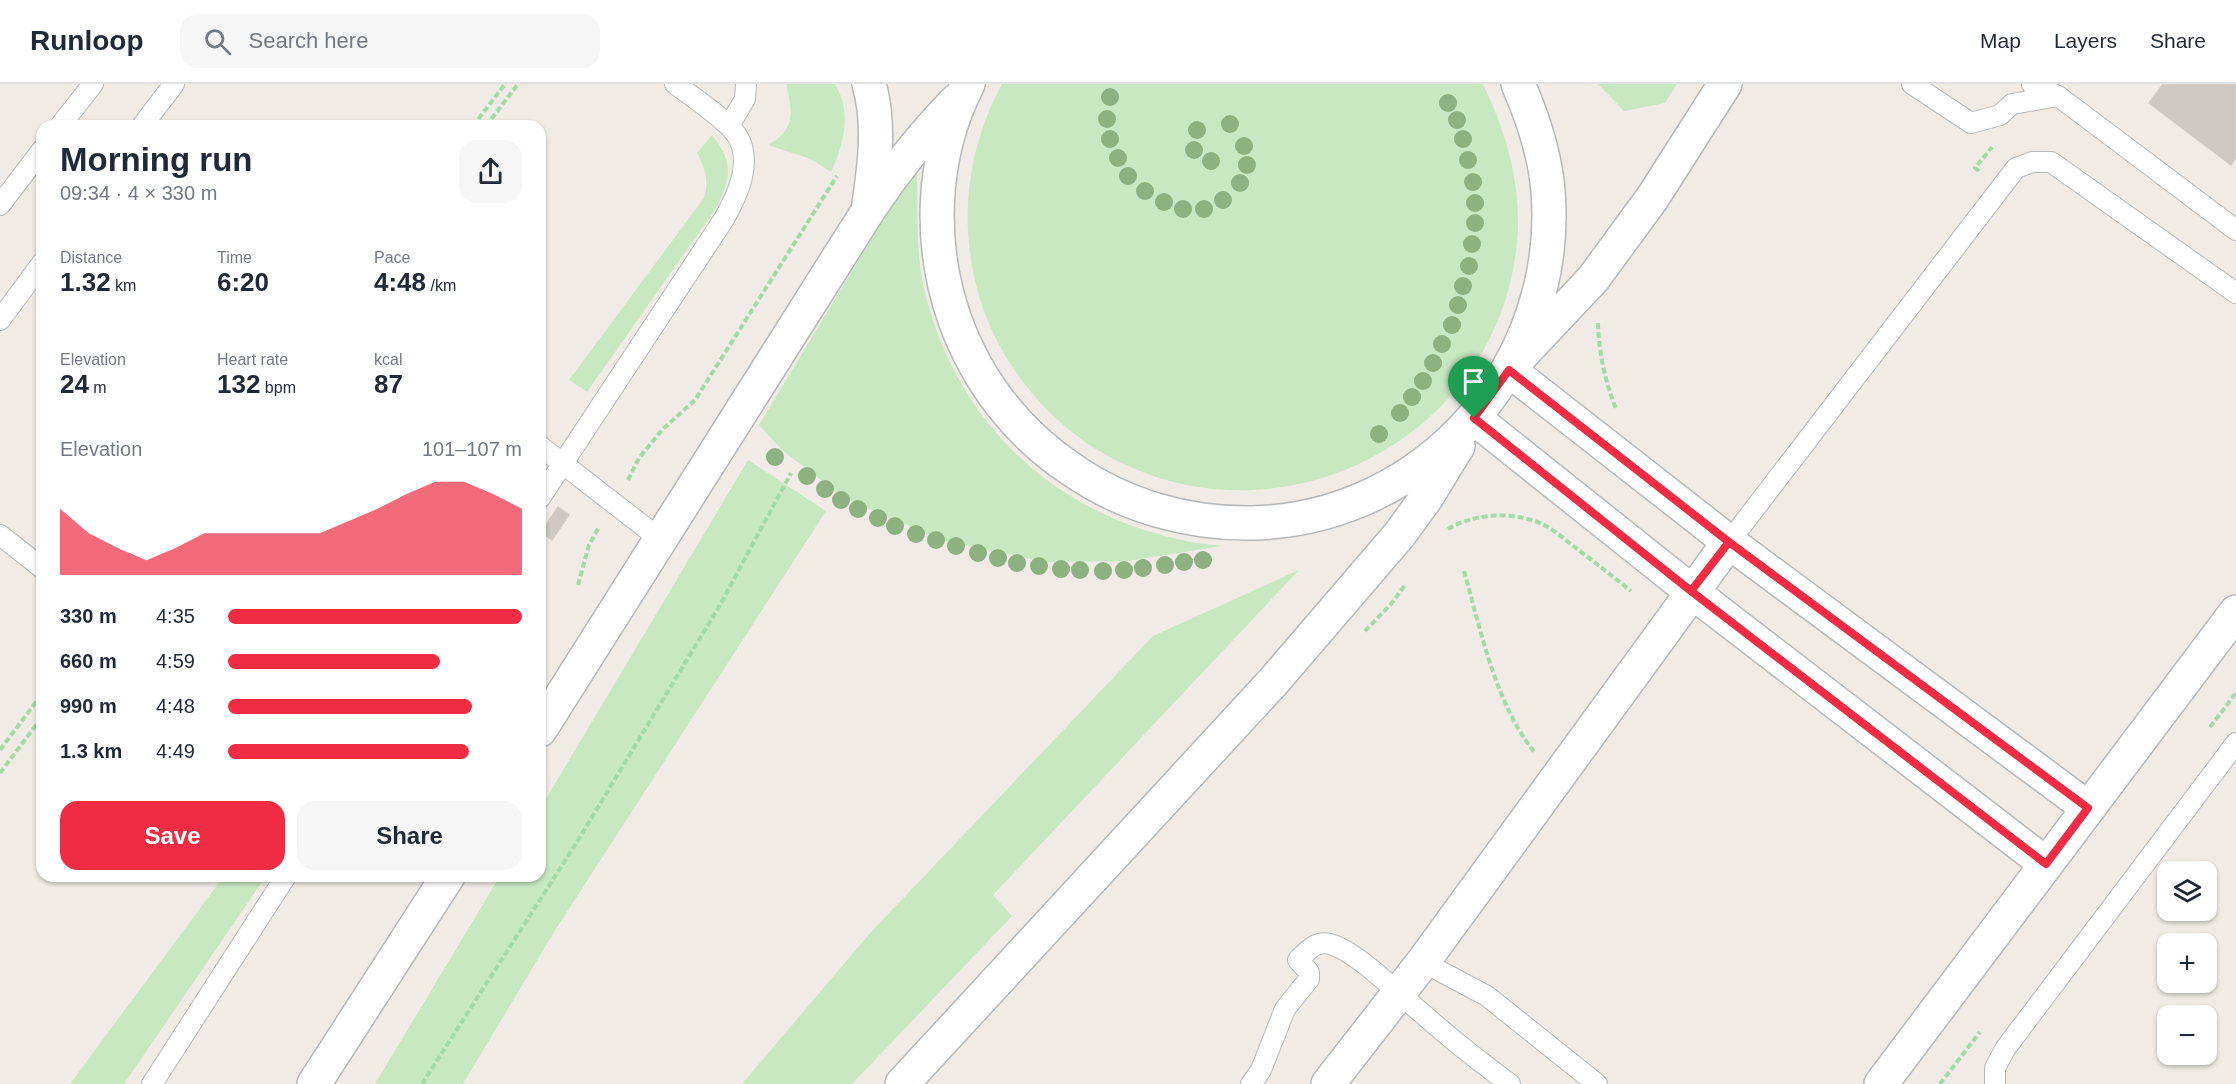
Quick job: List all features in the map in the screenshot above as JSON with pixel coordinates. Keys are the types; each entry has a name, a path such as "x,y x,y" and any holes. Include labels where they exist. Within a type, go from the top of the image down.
{"street":[{"path":"868,211 876,153 875,118 869,84"},
{"path":"1510,368 1522,345 1537,302 1547,258 1549,236 1548,190 1540,145 1518,84"},
{"path":"902,1084 1273,682 1400,534 1426,498 1473,419 1510,368 1593,279 1653,197 1725,84"},
{"path":"546,720 896,168 964,88"},
{"path":"964,88 946,144 937,198 939,253 950,306 970,357 1000,403 1037,443 1080,476 1129,501 1182,517 1236,523 1291,519 1344,506 1398,481 1433,457 1473,419"},
{"path":"1510,368 1729,542 2088,808"},
{"path":"1473,419 1691,591 2046,864"},
{"path":"1328,1084 1423,962 1691,591 1729,542"},
{"path":"1881,1084 2236,612"},
{"path":"314,1084 444,882"}],"lane":[{"path":"65,120 93,84"},
{"path":"147,120 174,84"},
{"path":"546,489 738,195 743,171 739,139 729,126 675,84"},
{"path":"729,126 745,99 746,84"},
{"path":"1912,84 1971,123 2000,115 2012,104 2058,96"},
{"path":"2032,84 2058,96 2236,230"},
{"path":"0,205 36,158"},
{"path":"1729,542 2016,168 2032,162 2051,162 2236,293"},
{"path":"0,320 36,271"},
{"path":"546,451 660,539"},
{"path":"0,535 36,563"},
{"path":"1995,1084 1995,1068 2005,1049 2236,742"},
{"path":"152,1084 282,882"},
{"path":"1251,1084 1261,1070 1285,1009 1309,980 1309,972 1298,960 1313,945 1333,945 1358,960 1454,1042 1510,1084"},
{"path":"1423,962 1487,996 1597,1084"}],"path":[{"path":"478,120 505,84"},
{"path":"491,120 518,84"},
{"path":"578,585 593,536 615,504 639,458 663,429 695,400 841,168"},
{"path":"1598,314 1599,351 1608,388 1618,414"},
{"path":"422,1084 607,792 720,605 791,473"},
{"path":"1444,531 1479,518 1501,515 1543,524 1670,621"},
{"path":"1464,571 1493,673 1523,738 1556,779"},
{"path":"1357,636 1371,626 1409,579"},
{"path":"0,750 36,702"},
{"path":"0,773 36,725"}],"green space":[{"path":"786,84 835,84 845,117 840,150 831,172 811,159 768,145 784,133 788,126 791,112"},
{"path":"1002,84 1483,84 1508,151 1515,186 1518,222 1506,299 1474,365 1428,419 1369,459 1302,483 1231,490 1158,478 1088,444 1040,402 1013,368 992,331 975,283 968,225 972,167 979,138"},
{"path":"1598,84 1677,84 1665,103 1624,111"},
{"path":"712,135 724,154 728,170 725,187 717,207 587,392 569,380 704,198 706,175 697,153"},
{"path":"917,170 920,266 926,297 941,342 961,383 986,421 1016,454 1050,483 1089,507 1131,525 1182,540 1222,546 1128,561 1045,562 941,540 844,498 781,449 759,425 887,213"},
{"path":"748,460 826,511 554,932 463,1084 375,1084 496,882 546,882 546,799"},
{"path":"1299,570 993,895 1012,916 852,1084 742,1084 871,932 1153,636"},
{"path":"220,882 262,882 124,1084 70,1084"}],"building":[{"path":"2163,84 2236,84 2236,158 2231,165 2149,103"},
{"path":"558,507 569,515 552,540 546,536 546,525"}],"route":[{"path":"1474,418 1493,395 1509,370 1729,542 1691,591 2046,864 2088,808 1729,542 1691,591 1474,418"}]}
